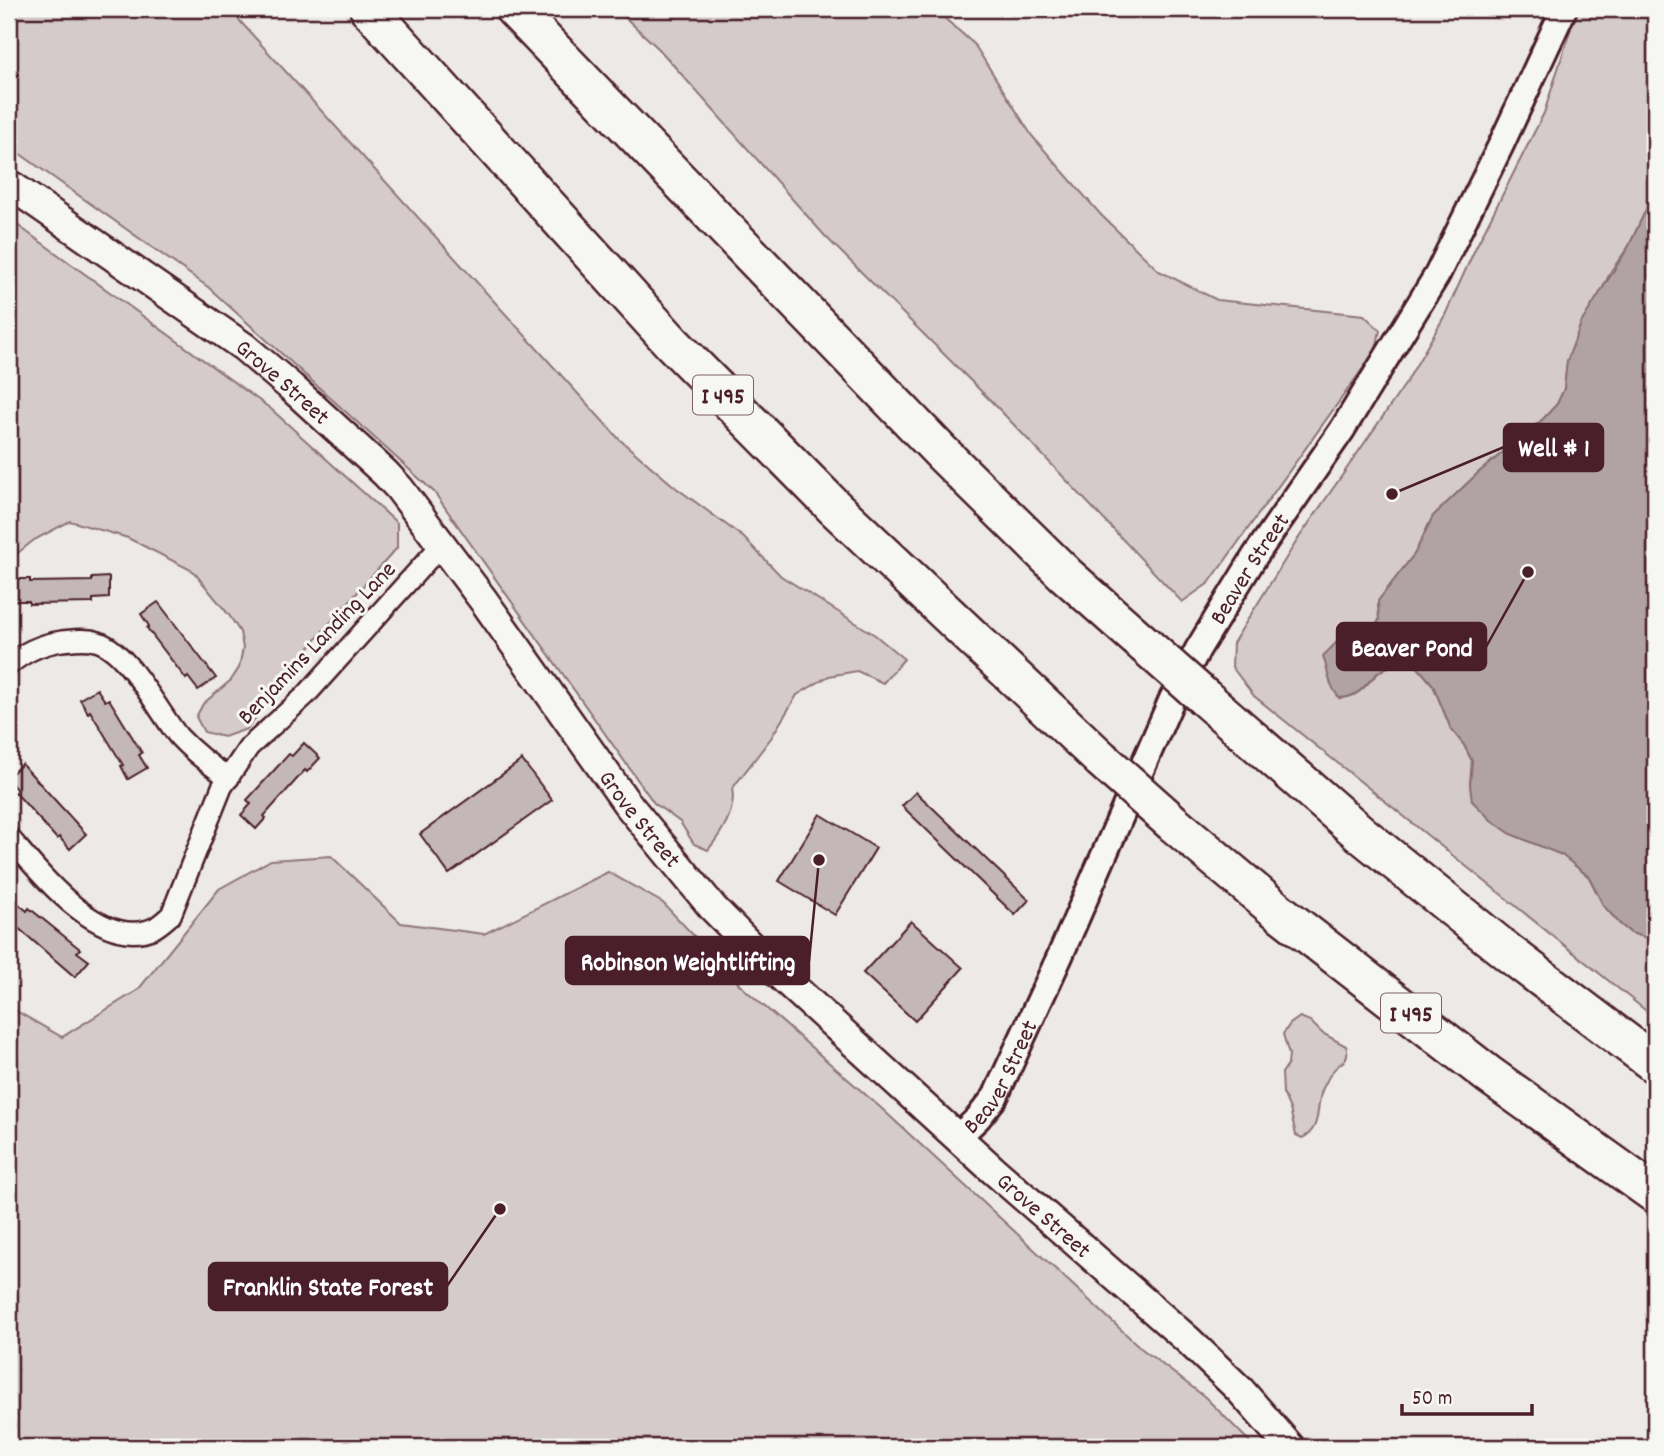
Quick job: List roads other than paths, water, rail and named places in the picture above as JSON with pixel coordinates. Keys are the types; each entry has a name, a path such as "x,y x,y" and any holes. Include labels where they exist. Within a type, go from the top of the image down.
{"highway":[{"name":"I 495","path":"369,9 672,344 835,508 1101,759 1274,908 1489,1075 1655,1194"},
{"path":"514,9 942,453 1066,576 1404,868 1510,954 1655,1064"}],"main road":[{"name":"Grove Street","path":"9,184 244,348 350,439 399,488 442,544 619,793 689,882 764,960 1119,1282 1188,1340 1240,1390 1290,1447"}],"street":[{"name":"Beaver Street","path":"958,1137 995,1097 1168,709 1198,649 1255,556 1342,430 1437,275 1564,9"},
{"name":"Benjamins Landing Lane","path":"9,837 49,883 85,914 123,932 154,928 172,915 222,787 249,747 306,695 442,544"},
{"path":"9,665 47,643 78,639 97,641 110,648 139,679 180,737 204,761 229,778"}],"place":[{"name":"Well # 1","path":"1392,494"},
{"name":"Beaver Pond","path":"1528,572"},
{"name":"Robinson Weightlifting","path":"819,860"},
{"name":"Franklin State Forest","path":"500,1209"}]}
